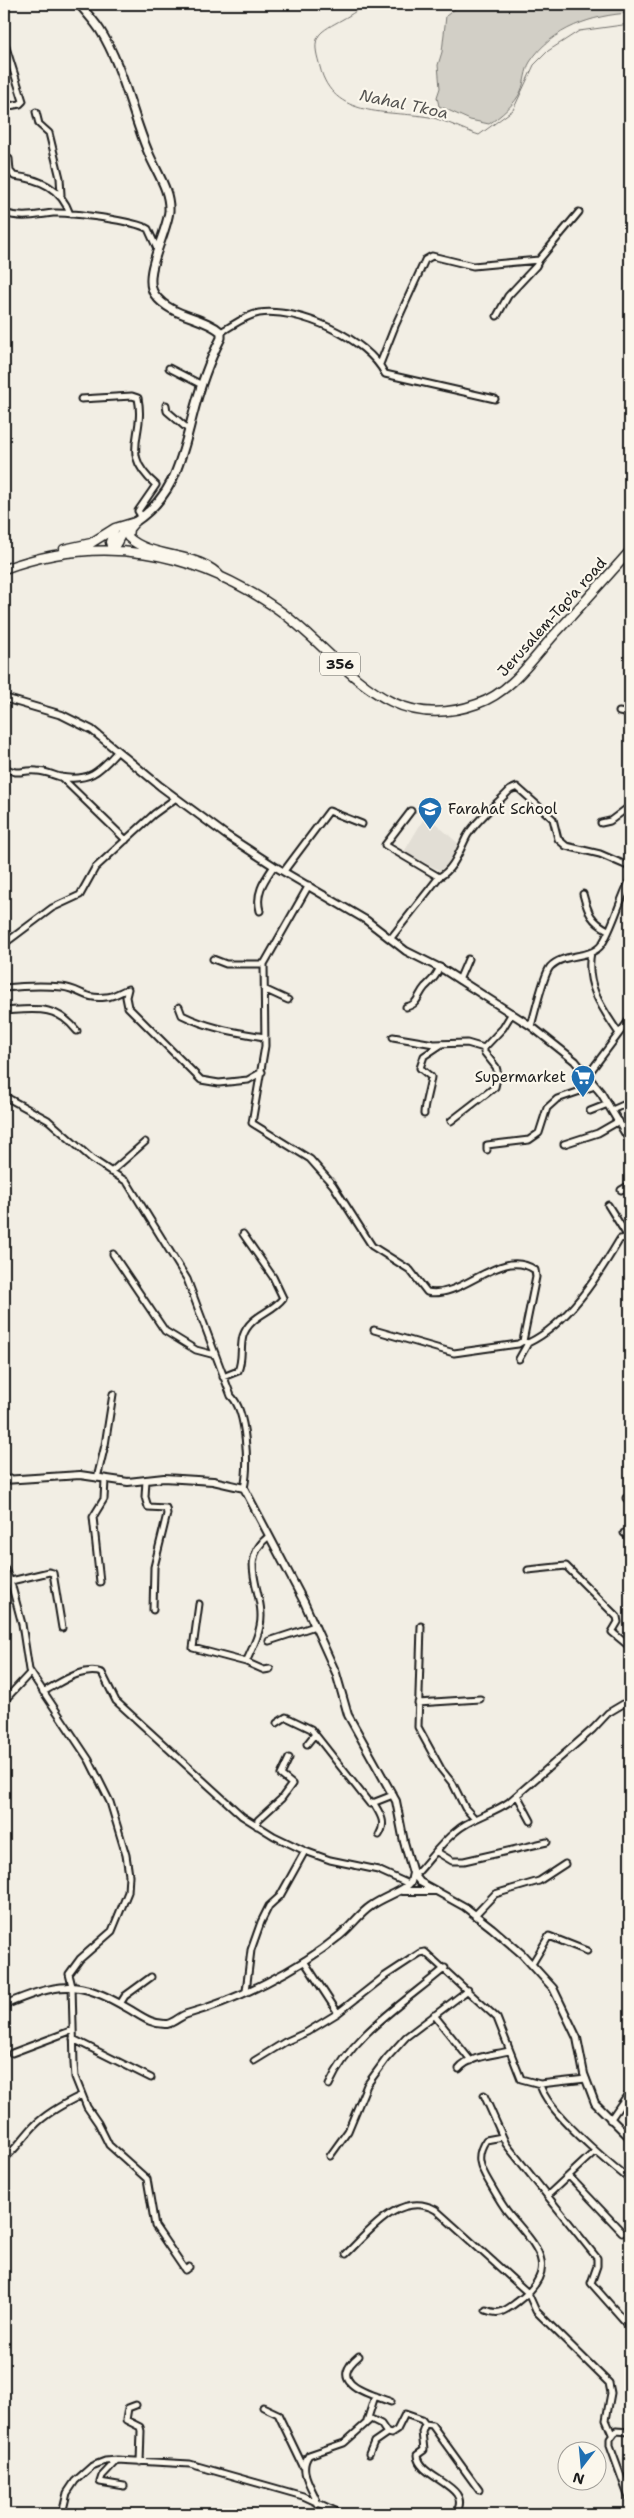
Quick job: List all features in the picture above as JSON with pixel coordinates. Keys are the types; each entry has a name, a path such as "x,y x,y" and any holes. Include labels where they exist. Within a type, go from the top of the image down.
{"main road":[{"path":"79,4 100,30 109,47 149,155 168,197 166,226 158,251 151,286 156,296 180,313 215,327 221,332 221,338 202,385 184,454 166,491 159,502 142,517 122,530 116,545 112,549"},
{"path":"36,559 44,553 92,543 114,528 134,522"},
{"path":"134,522 128,537 135,544 193,561 216,570 223,579"},
{"path":"112,549 110,542 114,528"},
{"name":"Jerusalem-Tqo'a road","path":"4,569 36,559 83,551 112,549 170,558 223,579 254,594 277,609 379,697 401,708 423,712 477,704 506,688 630,550"}],"street":[{"path":"4,41 23,101 20,104 4,107"},
{"path":"36,112 39,124 49,133 60,178 61,195 70,214"},
{"path":"9,159 10,171 14,176 32,178 61,195"},
{"path":"497,316 508,296 536,266 579,212"},
{"path":"4,213 12,216 39,217 53,213 70,214 143,226 148,229 158,251"},
{"path":"380,364 425,260 432,256 473,266 539,260"},
{"path":"221,332 246,316 270,312 304,319 339,331 359,345 380,364 385,374 495,399"},
{"path":"169,368 202,385"},
{"path":"81,399 132,396 138,398 140,409 135,456 136,464 156,485 138,511 142,517"},
{"path":"166,405 167,411 189,430"},
{"path":"4,698 62,715 92,730 176,798 274,866 366,920 406,951 440,967 531,1026 564,1051 587,1076 610,1107 630,1141"},
{"path":"619,712 630,714"},
{"path":"4,767 16,774 37,770 61,777 90,777 103,768 117,752"},
{"path":"61,777 126,840"},
{"path":"391,938 439,877 451,866 468,834 510,790 517,787 553,820 558,838 566,846 600,854 630,867"},
{"path":"4,944 52,908 80,895 95,868 154,814 176,798"},
{"path":"601,823 610,821 630,806"},
{"path":"284,871 307,844 329,811 362,824"},
{"path":"411,811 385,845 439,877"},
{"path":"260,911 257,900 263,882 274,866"},
{"path":"531,1026 546,975 551,966 566,957 592,952 602,944 630,880"},
{"path":"309,885 264,964 264,1037 266,1046 252,1123 310,1159 333,1185 372,1246 410,1270 427,1292 440,1292 455,1287 506,1265 518,1263 528,1265 535,1270 536,1277 525,1342 519,1359"},
{"path":"583,894 588,916 594,923 608,930"},
{"path":"592,952 588,967 592,989 618,1032"},
{"path":"212,959 226,964 264,964"},
{"path":"459,980 468,959"},
{"path":"406,1007 419,1000 426,987 436,979 440,967"},
{"path":"4,988 63,987 78,991 86,997 99,998 109,997 128,989 126,997 128,1007 201,1080 219,1083 248,1080 262,1072"},
{"path":"264,989 288,1000"},
{"path":"179,1007 182,1014 201,1024 264,1037"},
{"path":"4,1011 49,1010 64,1017 77,1031"},
{"path":"484,1048 498,1034 512,1014"},
{"path":"587,1076 630,1018"},
{"path":"393,1037 442,1044 467,1043 484,1048"},
{"path":"424,1114 423,1110 429,1096 431,1077 420,1068 424,1056 442,1044"},
{"path":"451,1121 495,1087 498,1074 496,1068 484,1052 484,1048"},
{"path":"487,1150 487,1145 528,1140 540,1133 547,1108 557,1099 595,1086"},
{"path":"4,1096 48,1120 92,1159 127,1182 187,1279 231,1396 240,1408 246,1459 244,1488 315,1626 336,1673 348,1715 394,1796 413,1873 411,1884"},
{"path":"590,1111 630,1102"},
{"path":"564,1144 598,1133 619,1121"},
{"path":"623,1129 630,1125"},
{"path":"111,1172 146,1142"},
{"path":"621,1190 630,1185"},
{"path":"374,1330 454,1353 525,1342 554,1326 600,1274 620,1238 629,1237 608,1205"},
{"path":"224,1378 238,1372 243,1336 248,1327 260,1314 284,1298 278,1284 243,1234"},
{"path":"113,1254 165,1331 196,1350 215,1356"},
{"path":"96,1478 105,1445 113,1394"},
{"path":"4,1480 62,1475 128,1482 164,1478 213,1480 244,1488"},
{"path":"100,1582 93,1517 104,1499 105,1480"},
{"path":"146,1480 146,1503 148,1507 166,1508 167,1514 154,1566 153,1610"},
{"path":"624,1533 630,1538"},
{"path":"246,1662 260,1626 261,1611 258,1591 252,1576 252,1566 261,1542 269,1536"},
{"path":"528,1570 566,1566 617,1617 618,1622 612,1632 630,1647"},
{"path":"4,1567 10,1581 22,1624 30,1673 89,1760 110,1802 126,1855 129,1875 128,1892 112,1931 80,1960 69,1974 72,1986 75,2077 82,2095 109,2145 147,2179 154,2226 185,2270 190,2267"},
{"path":"10,1581 49,1572 53,1573 62,1628"},
{"path":"199,1604 193,1648 246,1662 264,1670 270,1669"},
{"path":"269,1641 315,1626"},
{"path":"421,1626 418,1727 441,1769 453,1784 465,1808 475,1819"},
{"path":"43,1692 78,1674 96,1671 102,1673 116,1701 242,1816 257,1826 305,1851 330,1860 378,1870 411,1884 438,1891 475,1915 532,1964 553,1988 562,2003 577,2038 586,2079 595,2103 630,2138"},
{"path":"4,1701 30,1673"},
{"path":"418,1703 480,1699"},
{"path":"413,1873 418,1872 455,1831 475,1819 495,1812 593,1729 608,1713 630,1700"},
{"path":"278,1723 286,1717 311,1729 370,1804 394,1796"},
{"path":"307,1744 315,1734"},
{"path":"257,1826 258,1820 281,1799 292,1784 280,1775 289,1758"},
{"path":"517,1795 531,1821"},
{"path":"373,1802 382,1816 383,1828 379,1835"},
{"path":"437,1852 452,1861 464,1861 547,1842"},
{"path":"246,1991 251,1950 261,1922 269,1906 280,1896 305,1851"},
{"path":"475,1915 495,1894 539,1881 565,1864"},
{"path":"4,2005 30,1995 72,1986 86,1988 120,2004 151,2022 169,2024 182,2016 246,1991 304,1961 357,1922 368,1908 411,1884 424,1887"},
{"path":"532,1964 549,1936 587,1951"},
{"path":"254,2061 338,2013 385,1976 420,1953 426,1952 497,2018 521,2079 540,2084 586,2079"},
{"path":"304,1961 338,2013"},
{"path":"329,2085 336,2069 377,2024 445,1968"},
{"path":"120,2004 125,1996 151,1977"},
{"path":"330,2156 348,2131 367,2085 386,2058 406,2037 468,1990"},
{"path":"434,2015 471,2061"},
{"path":"12,2053 73,2030"},
{"path":"73,2039 150,2078"},
{"path":"459,2069 464,2063 510,2051"},
{"path":"540,2084 541,2089 559,2113 594,2152 630,2180"},
{"path":"610,2120 630,2091"},
{"path":"4,2159 24,2141 33,2128 52,2112 82,2095"},
{"path":"484,2095 502,2137 522,2166 548,2195 597,2258 598,2266 591,2283 595,2290 630,2327"},
{"path":"486,2310 496,2314 502,2313 528,2293 541,2271 542,2263 540,2251 506,2209 481,2168 479,2157 481,2147 486,2140 502,2137"},
{"path":"548,2195 594,2152"},
{"path":"568,2176 622,2232"},
{"path":"346,2254 387,2214 408,2206 427,2205 436,2210 528,2293 536,2311 612,2386 606,2420 612,2434 610,2446 630,2501"},
{"path":"359,2356 347,2369 347,2378 356,2389 391,2402"},
{"path":"304,2466 309,2456 344,2443 367,2421 375,2396"},
{"path":"136,2405 128,2408 126,2420 140,2428 140,2462"},
{"path":"263,2407 278,2414 304,2466 318,2504"},
{"path":"369,2454 374,2442 387,2433 394,2433 406,2414 422,2420 425,2424 432,2425 479,2490"},
{"path":"367,2421 376,2420 387,2433"},
{"path":"425,2424 422,2432 424,2450 418,2455 418,2460 422,2468 442,2480 460,2499 460,2504 455,2514"},
{"path":"612,2434 616,2431 630,2432"},
{"path":"62,2514 67,2493 75,2481 92,2466 105,2460 190,2464 303,2496 342,2514"},
{"path":"118,2460 102,2476 100,2482 124,2486"}],"shaded area":[{"path":"461,4 630,4 630,13 588,20 550,40 530,62 521,91 515,101 489,124 470,120 439,106 437,97 440,88 438,65 442,52 446,16"},
{"name":"Farahat School","path":"426,815 460,845 443,872 404,852"}],"waterway":[{"name":"Nahal Tkoa","path":"364,4 352,14 326,29 318,37 316,52 320,67 327,84 337,96 349,104 364,109 429,117 479,135 513,110 534,65 548,51 579,31 630,24"}],"place":[{"name":"Farahat School","path":"430,830"},
{"name":"Supermarket","path":"583,1098"}]}
